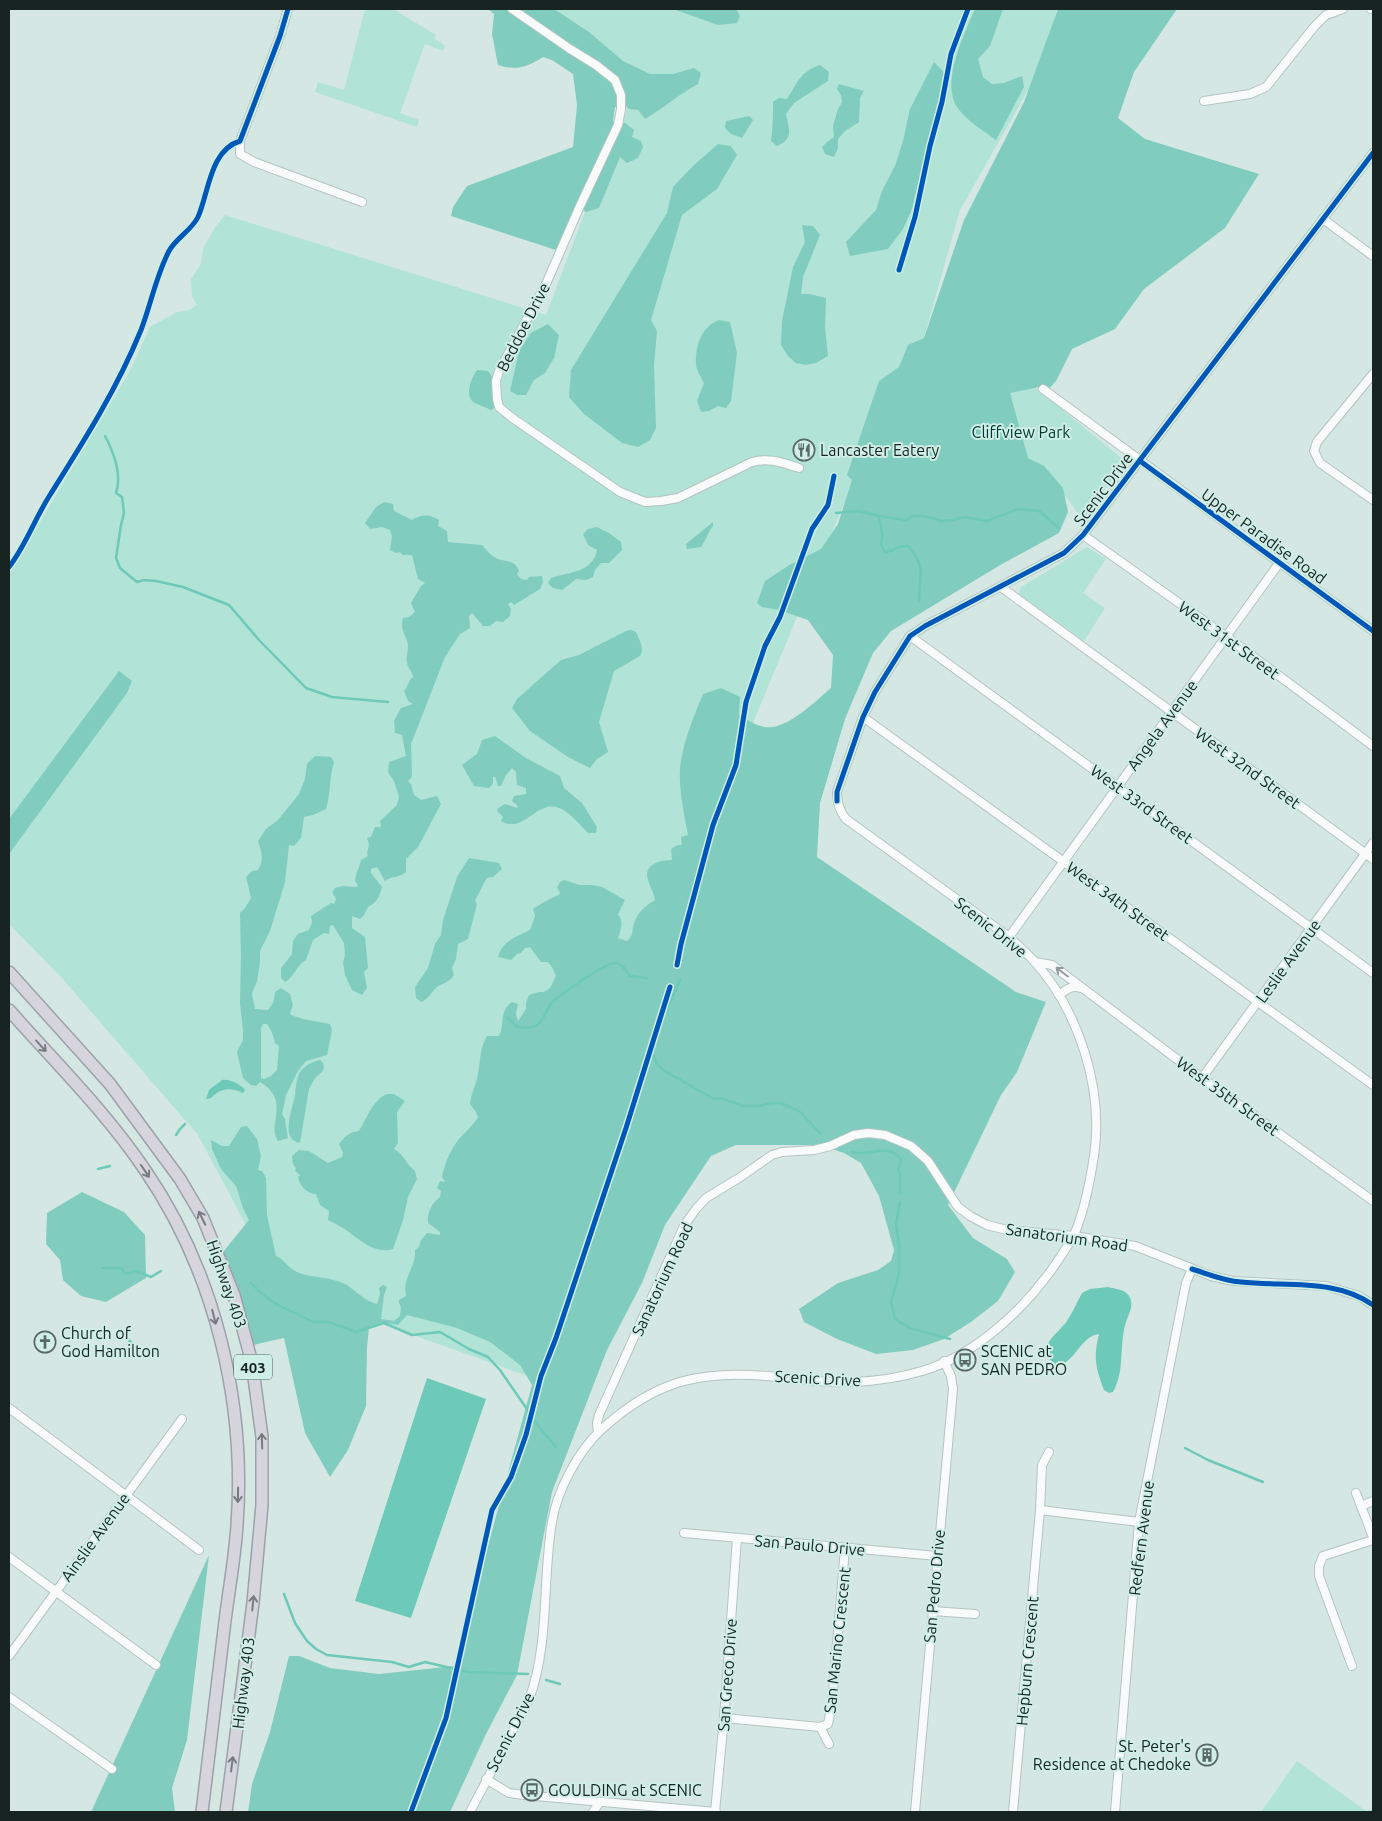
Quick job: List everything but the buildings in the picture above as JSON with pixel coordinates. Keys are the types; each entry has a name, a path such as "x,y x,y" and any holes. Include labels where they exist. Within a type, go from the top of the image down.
{"highway":[{"name":"Highway 403","path":"9,972 110,1084 180,1179 203,1218 234,1295 252,1363 262,1437 262,1505 253,1603 226,1812"},
{"name":"Highway 403","path":"9,1010 105,1117 150,1179 184,1238 199,1272 211,1305 228,1375 237,1444 237,1525 202,1812"}],"street":[{"path":"288,9 274,53 240,141 240,154 259,164 362,202"},
{"name":"Beddoe Drive","path":"512,9 570,49 596,64 615,80 621,95 622,109 618,125 546,284 499,371 496,390 500,407 511,417 620,492 646,502 661,502 678,498 762,459 776,460 799,468"},
{"path":"1204,101 1250,94 1266,87 1314,26 1326,15 1343,9"},
{"name":"Scenic Drive","path":"470,1812 529,1700 536,1681 543,1641 552,1520 558,1499 578,1457 598,1432 622,1412 644,1398 672,1384 696,1377 736,1374 849,1382 890,1378 924,1371 972,1347 1016,1313 1042,1283 1074,1236 1090,1182 1095,1148 1096,1120 1092,1087 1085,1055 1059,995 1035,962 1009,937 846,819 840,813 837,792 863,717 875,692 910,636 925,626 1064,553 1084,535 1373,153"},
{"path":"1323,219 1373,256"},
{"path":"1372,376 1317,442 1314,451 1320,463 1373,500"},
{"name":"Upper Paradise Road","path":"1043,390 1373,631"},
{"name":"West 31st Street","path":"1084,535 1373,746"},
{"name":"Angela Avenue","path":"1009,937 1280,562"},
{"name":"West 32nd Street","path":"1001,587 1373,859"},
{"name":"West 33rd Street","path":"910,636 1373,972"},
{"name":"West 34th Street","path":"863,717 1373,1085"},
{"name":"Leslie Avenue","path":"1202,1078 1373,843"},
{"name":"West 35th Street","path":"1035,962 1052,964 1202,1078 1373,1201"},
{"path":"1059,995 1069,988 1076,986 1086,990"},
{"name":"Sanatorium Road","path":"598,1432 597,1423 599,1415 684,1226 696,1208 706,1198 772,1155 782,1152 822,1148 854,1135 868,1133 884,1135 910,1146 928,1161 958,1207 987,1225 1007,1230 1074,1236 1135,1246 1192,1269 1233,1282 1326,1286 1359,1296 1373,1305"},
{"name":"Redfern Avenue","path":"1115,1812 1139,1522 1186,1283 1192,1269"},
{"name":"San Pedro Drive","path":"915,1812 953,1389 951,1376 944,1362"},
{"path":"9,1408 199,1550"},
{"name":"Ainslie Avenue","path":"9,1656 182,1419"},
{"name":"Hepburn Crescent","path":"1013,1812 1040,1510 1042,1465 1049,1452"},
{"path":"1352,1666 1319,1576 1319,1566 1323,1556 1373,1539 1356,1493"},
{"path":"1361,1506 1373,1502"},
{"path":"1040,1510 1139,1522"},
{"name":"San Paulo Drive","path":"684,1534 937,1556"},
{"name":"San Greco Drive","path":"715,1812 737,1538"},
{"name":"San Marino Crescent","path":"724,1718 820,1727 828,1724 845,1548"},
{"path":"9,1557 156,1665"},
{"path":"932,1611 975,1614"},
{"path":"9,1697 112,1769"},
{"name":"San Marino Crescent","path":"820,1727 829,1744"},
{"path":"486,1779 509,1793 599,1803 715,1812"},
{"path":"593,1812 599,1803"}],"green space":[{"path":"365,9 393,9 436,35 434,38 445,46 443,51 425,44 400,113 419,120 417,127 315,92 318,82 344,90"},
{"path":"523,9 1057,9 1040,69 960,210 912,380 851,487 755,718 544,1382 279,1287 198,1135 61,977 9,924 9,574 131,369 150,327 177,312 190,310 197,305 192,297 191,279 201,264 203,248 225,215 546,315 595,185 622,130 628,102"},
{"name":"Cliffview Park","path":"999,358 1125,461 1083,520 1068,499 1057,488 966,462"},
{"path":"1087,547 1106,559 1083,593 1105,608 1084,641 1019,594 1021,587"},
{"path":"1297,1761 1366,1811 1373,1809 1373,1812 1261,1812"}],"shaded area":[{"path":"488,9 554,9 589,32 623,61 650,74 673,74 694,68 701,73 698,84 645,119 638,110 629,109 626,106 615,107 613,121 625,123 634,130 632,137 641,141 643,147 638,158 627,163 620,157 599,208 586,212 576,205 556,250 451,216 453,207 467,186 573,147 577,105 573,74 552,60 543,57 522,67 511,68 498,65 492,34 494,14"},
{"path":"673,9 736,9 740,16 737,23 718,25"},
{"path":"975,9 1003,9 990,46 978,59 983,77 992,84 1004,83 1022,76 1024,87 996,140 964,115 954,101 952,75 955,60"},
{"path":"1058,9 1177,9 1134,72 1118,118 1145,139 1259,174 1225,228 1144,289 1115,329 1072,349 1056,381 1045,393 1039,387 1010,393 1028,458 1044,466 1063,488 1068,512 1059,533 1002,564 891,631 873,653 845,719 820,803 817,857 1016,992 1046,1002 1017,1072 1001,1095 948,1205 973,1238 1007,1259 1015,1272 998,1301 971,1322 944,1339 913,1350 876,1354 837,1339 804,1322 799,1309 838,1283 878,1270 891,1261 894,1250 879,1196 861,1163 844,1153 821,1145 736,1145 711,1156 665,1225 642,1283 607,1350 552,1492 517,1675 486,1734 450,1812 248,1812 252,1784 270,1732 289,1656 299,1656 330,1668 379,1674 455,1666 532,1385 520,1365 490,1342 457,1328 407,1315 398,1325 383,1322 369,1327 366,1406 348,1450 330,1477 305,1433 284,1338 253,1345 242,1304 223,1252 249,1220 236,1186 221,1169 212,1149 211,1140 222,1146 229,1146 241,1127 247,1126 257,1139 261,1156 258,1170 262,1171 266,1178 267,1215 276,1256 297,1272 341,1282 373,1303 377,1304 380,1294 379,1288 383,1285 387,1287 381,1319 394,1321 400,1316 401,1307 399,1300 406,1296 407,1278 415,1256 415,1250 419,1247 421,1240 427,1233 440,1235 440,1232 428,1223 428,1215 440,1197 441,1191 437,1188 440,1181 445,1182 442,1177 446,1162 456,1143 478,1117 470,1104 484,1041 487,1036 499,1036 505,1009 508,1005 512,1002 518,1004 516,1014 518,1021 526,1009 529,995 544,992 550,988 556,976 548,962 541,962 530,947 525,948 511,960 498,957 500,951 510,940 530,930 535,916 533,909 559,895 560,892 557,888 560,882 564,880 580,885 602,887 625,900 618,914 621,929 618,938 627,941 630,938 639,914 655,900 648,880 648,870 658,862 672,860 671,849 682,845 681,837 688,835 682,798 680,769 687,735 703,694 721,688 740,697 739,715 754,724 772,727 795,717 831,688 833,655 808,620 779,610 762,607 757,603 765,581 791,564 821,549 838,524 852,480 847,475 879,381 899,367 908,345 924,338 964,220 1024,102"},
{"path":"934,62 945,73 912,209 903,229 888,249 850,256 846,242 876,210 882,191 895,166 910,109"},
{"path":"820,65 829,72 828,81 794,103 786,114 789,129 788,137 777,146 771,141 773,102 779,98 787,99 804,74"},
{"path":"839,84 864,91 860,98 859,122 845,131 838,139 838,148 834,157 825,154 822,147 834,137 833,126 842,102 841,95 837,89"},
{"path":"749,116 753,120 742,138 731,134 725,128 726,121"},
{"path":"718,144 731,146 737,155 717,189 682,215 651,320 657,331 654,365 656,428 650,440 638,447 622,443 584,414 569,397 571,370 667,213 673,187"},
{"path":"802,225 813,226 820,235 803,277 801,294 826,298 825,328 828,356 816,363 806,365 796,363 788,356 781,345 782,321 793,267 805,242"},
{"path":"719,320 730,322 737,353 731,401 726,408 718,406 709,411 701,412 697,401 704,383 696,366 698,344 708,327"},
{"path":"548,324 559,335 554,358 545,373 534,380 526,395 517,395 510,391 519,351 531,333"},
{"path":"477,370 488,371 493,378 494,408 491,410 472,401 470,397 470,385"},
{"path":"384,502 393,504 394,511 412,520 426,516 436,518 439,520 438,526 447,531 448,542 482,545 497,559 515,564 519,571 517,574 521,579 527,580 529,577 542,576 543,582 540,589 514,605 511,602 508,604 511,609 510,616 503,622 496,621 490,626 483,626 472,613 469,616 470,628 460,634 445,657 411,744 412,777 408,781 411,784 414,795 421,800 437,796 441,804 418,847 406,859 406,872 385,881 377,867 371,869 371,873 382,887 380,894 360,919 352,916 352,928 365,937 368,968 364,972 367,988 362,995 352,990 345,975 343,963 345,955 344,943 333,925 330,926 329,934 324,933 313,940 306,960 291,978 285,982 281,978 281,968 292,954 293,941 298,934 309,930 312,922 311,916 331,903 334,904 336,899 332,892 335,888 343,886 357,887 358,885 355,881 361,860 368,856 369,844 367,838 371,837 375,827 381,827 380,821 397,805 399,797 394,781 388,772 389,762 406,756 402,735 395,733 394,721 401,708 413,704 408,701 404,691 413,677 407,664 408,646 402,622 403,618 409,617 415,612 411,603 421,586 425,583 418,579 412,555 403,555 400,552 396,553 390,550 392,536 390,530 382,527 370,529 365,523 376,507"},
{"path":"713,522 713,526 701,547 687,549 686,544"},
{"path":"597,527 621,542 622,550 609,563 601,563 595,570 593,577 586,580 576,579 562,590 553,588 548,583 551,578 579,570 591,563 595,558 597,550 588,545 583,534 588,529"},
{"path":"631,630 636,632 639,638 642,647 641,653 640,656 614,671 599,722 608,752 597,759 590,768 568,757 530,731 512,708 517,699 561,660 579,655"},
{"path":"119,671 132,681 127,693 9,854 9,819"},
{"path":"495,736 526,758 560,776 564,788 582,803 597,827 596,833 588,833 568,813 556,807 547,807 539,810 518,823 510,824 501,821 503,817 497,809 505,804 517,808 518,806 512,801 514,796 526,794 526,788 517,785 516,772 512,768 501,786 498,786 495,777 493,777 493,784 489,788 474,786 462,765 477,754 482,740"},
{"path":"315,756 331,757 334,762 328,803 326,809 304,817 301,838 294,846 289,845 285,882 270,931 260,951 257,981 252,994 255,1009 268,1010 273,1003 275,992 281,988 290,994 293,1005 291,1015 330,1024 332,1030 327,1055 306,1061 298,1071 286,1095 282,1114 285,1119 288,1138 278,1141 275,1135 277,1105 275,1097 260,1082 256,1086 251,1085 243,1078 237,1052 243,1040 240,1004 240,913 251,898 246,877 252,871 258,870 262,859 258,841 266,829 278,820 299,794 305,779 307,764","holes":["263,1024 267,1024 275,1043 279,1046 277,1070 271,1076 264,1079 261,1078 261,1028"]},
{"path":"469,858 499,863 502,869 493,877 487,878 475,900 477,904 468,939 458,944 456,959 452,968 454,975 421,1002 416,998 415,987 428,968 435,944 441,935 443,920 457,877"},
{"path":"320,1060 324,1068 315,1078 309,1089 300,1143 294,1141 290,1136 289,1130 297,1081 304,1067"},
{"path":"222,1080 235,1082 245,1090 243,1093 226,1089 206,1099 209,1090"},
{"path":"388,1094 394,1094 405,1101 397,1112 398,1143 394,1149 401,1154 415,1171 417,1179 408,1197 403,1220 393,1249 380,1250 368,1245 328,1220 329,1211 320,1205 316,1194 304,1189 300,1183 298,1177 300,1175 295,1171 296,1168 293,1164 292,1156 299,1150 309,1151 328,1163 342,1157 343,1152 339,1144 352,1132 359,1131 375,1104"},
{"path":"82,1192 124,1212 145,1235 146,1278 106,1302 81,1296 63,1280 60,1260 46,1244 47,1213"},
{"path":"1108,1287 1125,1292 1130,1299 1131,1305 1124,1328 1121,1365 1117,1383 1113,1392 1109,1393 1104,1390 1096,1363 1099,1334 1087,1339 1069,1360 1058,1366 1050,1360 1046,1349 1048,1343 1067,1321 1082,1293 1090,1289"},
{"path":"427,1378 486,1399 411,1618 355,1601"},
{"path":"209,1555 187,1740 172,1788 175,1812 91,1812"}],"waterway":[{"path":"105,436 118,472 116,493 122,497 124,513 116,558 120,568 137,582 144,580 156,581 183,587 229,605 259,640 306,688 332,697 388,702"},
{"path":"879,516 906,520 912,516 925,516 941,521 965,517 987,521 1018,509 1039,511 1059,528"},
{"path":"836,513 859,511 879,516 882,533 881,544 885,552 898,547 908,546 914,553 920,566 919,601"},
{"path":"508,1018 517,1027 529,1028 536,1026 555,1000 583,980 611,964 621,965 630,976 647,978"},
{"path":"680,980 654,1046 653,1053 659,1067 714,1099 721,1098 743,1106 781,1103 799,1111 820,1133"},
{"path":"176,1135 185,1124"},
{"path":"852,1152 885,1151 896,1154 901,1160 898,1170 900,1174 900,1194"},
{"path":"98,1169 110,1166"},
{"path":"900,1202 896,1225 899,1246 899,1274 891,1302 895,1319 910,1328 950,1339"},
{"path":"102,1268 121,1268 126,1274 136,1271 151,1277 161,1271"},
{"path":"251,1283 276,1304 313,1322 329,1322 356,1332 384,1323 412,1335 440,1332 469,1349 488,1357 500,1370 529,1412"},
{"path":"123,1336 132,1343"},
{"path":"533,1420 556,1447"},
{"path":"1185,1448 1208,1460 1263,1482"},
{"path":"284,1594 295,1623 307,1641 327,1655 392,1662 409,1667 425,1662 468,1672 528,1674"},
{"path":"546,1680 560,1684"}],"cycle path":[{"path":"9,567 99,414 132,352 164,261 172,246 192,226 198,217 216,162 222,153 240,141 280,36 288,9"},
{"path":"899,270 915,217 930,146 942,102 951,54 968,9"},
{"path":"837,801 837,792 863,717 875,692 910,636 925,626 1064,553 1083,535 1373,153"},
{"path":"1140,461 1373,631"},
{"path":"677,965 713,825 736,765 746,702 765,646 780,617 812,529 828,505 834,476"},
{"path":"411,1812 446,1718 492,1510 511,1477 526,1435 541,1376 556,1338 626,1128 670,987"},
{"path":"1192,1269 1235,1281 1326,1287 1358,1296 1373,1305"}],"place":[{"name":"Lancaster Eatery","path":"804,450"},
{"name":"Church of God Hamilton","path":"45,1342"},
{"name":"SCENIC at SAN PEDRO","path":"965,1360"},
{"name":"St. Peter's Residence at Chedoke","path":"1207,1755"},
{"name":"GOULDING at SCENIC","path":"532,1790"}]}
